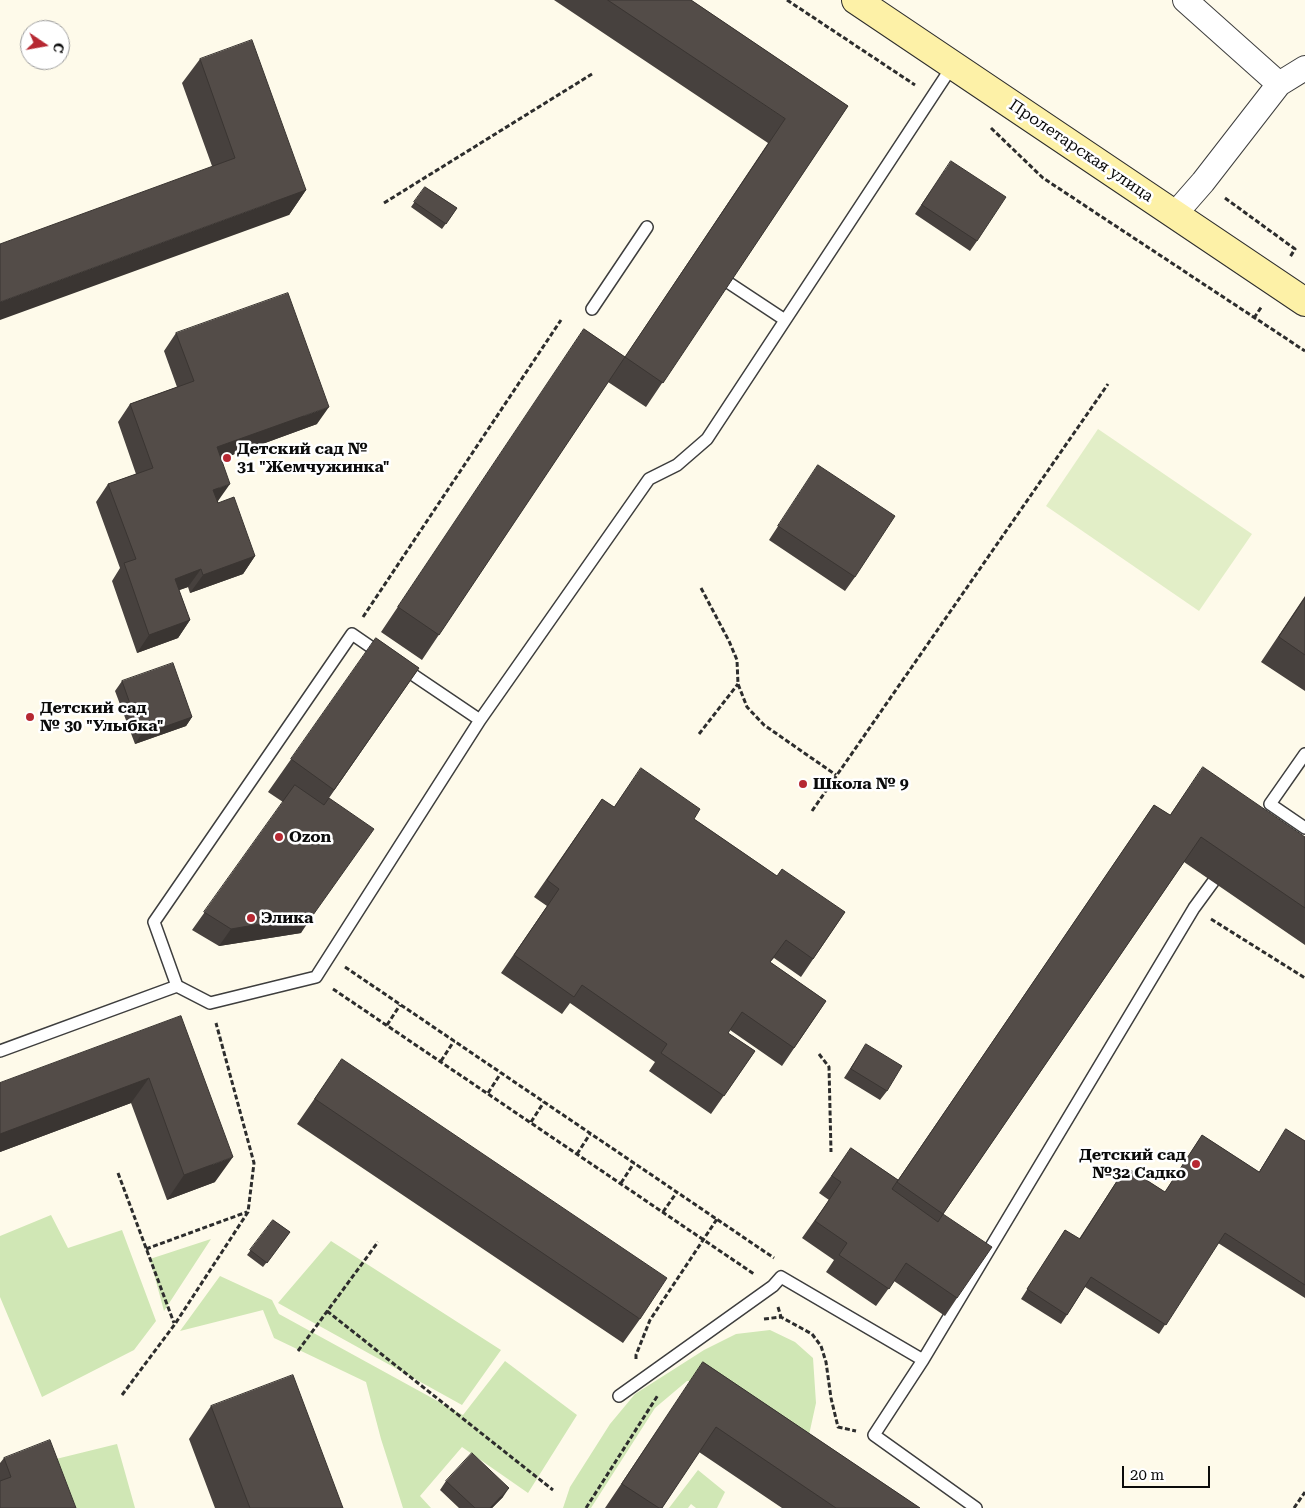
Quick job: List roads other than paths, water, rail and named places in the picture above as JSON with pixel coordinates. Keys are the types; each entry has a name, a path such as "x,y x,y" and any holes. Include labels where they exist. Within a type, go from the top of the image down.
{"street":[{"name":"Пролетарская улица","path":"856,0 1305,302"},
{"path":"1185,0 1279,84"},
{"path":"1175,214 1203,182 1279,84 1305,68"}],"lane":[{"path":"480,720 352,634 154,922 177,986 210,1003 316,977 480,720 648,479 677,465 707,438 953,65"},
{"path":"592,309 647,227"},
{"path":"729,283 785,320"},
{"path":"1305,754 1270,804 1305,828"},
{"path":"976,1508 874,1435 923,1360 1194,908 1213,882"},
{"path":"0,1051 177,986"},
{"path":"619,1396 773,1286 780,1277 923,1360"}],"place":[{"name":"Детский сад № 31 \"Жемчужинка\"","path":"227,458"},
{"name":"Детский сад № 30 \"Улыбка\"","path":"30,717"},
{"name":"Школа № 9","path":"803,784"},
{"name":"Ozon","path":"279,837"},
{"name":"Элика","path":"251,918"},
{"name":"Детский сад №32 Садко","path":"1196,1164"}]}
